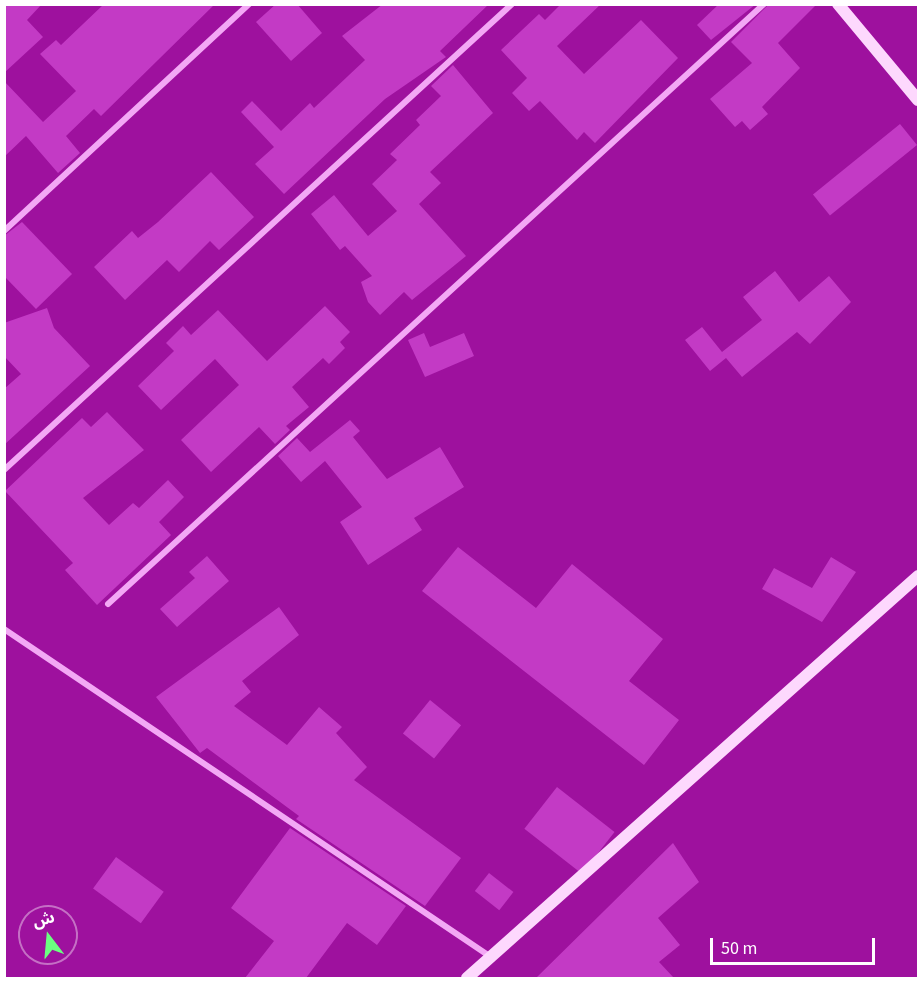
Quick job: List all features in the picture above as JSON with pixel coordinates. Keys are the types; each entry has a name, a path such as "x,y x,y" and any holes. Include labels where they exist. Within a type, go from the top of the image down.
{"street":[{"path":"4,231 249,4"},
{"path":"4,470 512,4"},
{"path":"108,604 764,4"},
{"path":"838,4 918,100"},
{"path":"467,978 918,576"},
{"path":"4,628 491,957"}],"building":[{"path":"4,4 42,4 27,20 43,37 4,73"},
{"path":"104,4 215,4 101,116 94,109 66,136 80,153 58,173 26,136 4,157 4,81 43,122 76,91 40,54 56,40 61,45"},
{"path":"276,4 297,4 322,33 291,61 256,22"},
{"path":"383,4 489,4 440,51 446,57 385,99 284,194 255,164 274,147 241,112 252,101 281,131 310,103 314,108 365,60 342,36"},
{"path":"561,4 601,4 557,46 584,74 641,20 678,58 595,143 584,132 577,140 540,101 529,111 512,93 527,78 501,50 539,14 545,20"},
{"path":"719,4 756,4 711,40 697,25"},
{"path":"769,4 817,4 778,43 800,68 762,107 768,114 750,130 742,121 735,127 710,99 752,63 731,42"},
{"path":"453,65 493,113 430,172 441,183 419,204 466,256 412,300 404,292 380,315 368,302 361,282 372,276 345,246 340,250 311,214 334,195 368,236 397,211 372,184 397,160 390,154 420,125 416,120 441,96 431,86"},
{"path":"900,124 917,145 830,215 813,194"},
{"path":"211,172 254,217 219,250 210,241 179,272 167,260 125,300 94,267 132,231 138,238 158,222"},
{"path":"22,222 72,274 36,309 4,276 4,236"},
{"path":"775,271 799,302 829,276 851,302 810,344 797,332 742,377 726,358 710,371 685,340 702,327 722,352 762,320 743,297"},
{"path":"325,306 350,332 340,342 345,348 329,364 323,358 292,387 309,407 286,426 290,430 275,444 259,427 211,472 181,440 239,385 215,359 161,410 138,386 174,351 166,343 183,326 191,335 218,310 267,361"},
{"path":"47,308 54,328 90,366 4,445 4,389 21,374 4,356 4,323"},
{"path":"424,333 430,347 464,333 474,356 425,377 408,340"},
{"path":"107,412 144,450 83,498 109,525 133,503 139,508 168,480 184,497 159,522 171,535 97,605 65,570 73,563 5,491 82,418 91,427"},
{"path":"350,420 360,431 353,437 387,479 440,447 464,487 414,518 422,530 368,565 340,522 362,507 325,461 301,482 278,456 297,438 310,452"},
{"path":"458,547 536,608 572,564 663,639 629,681 679,720 644,765 422,591"},
{"path":"207,556 229,581 177,627 160,609 195,578 189,572"},
{"path":"831,557 856,572 822,622 762,589 774,568 812,588"},
{"path":"279,607 299,635 242,681 251,692 234,706 287,745 319,707 342,727 336,733 367,767 354,780 461,858 425,906 296,819 299,816 207,748 200,753 156,697"},
{"path":"430,700 461,725 434,759 403,733"},
{"path":"557,787 615,832 582,874 524,829"},
{"path":"290,828 406,906 377,945 347,923 306,978 245,978 274,941 231,908"},
{"path":"673,843 699,882 658,918 680,945 659,962 674,978 536,978"},
{"path":"116,857 164,892 141,923 93,889"},
{"path":"489,873 513,892 499,910 475,891"}]}
